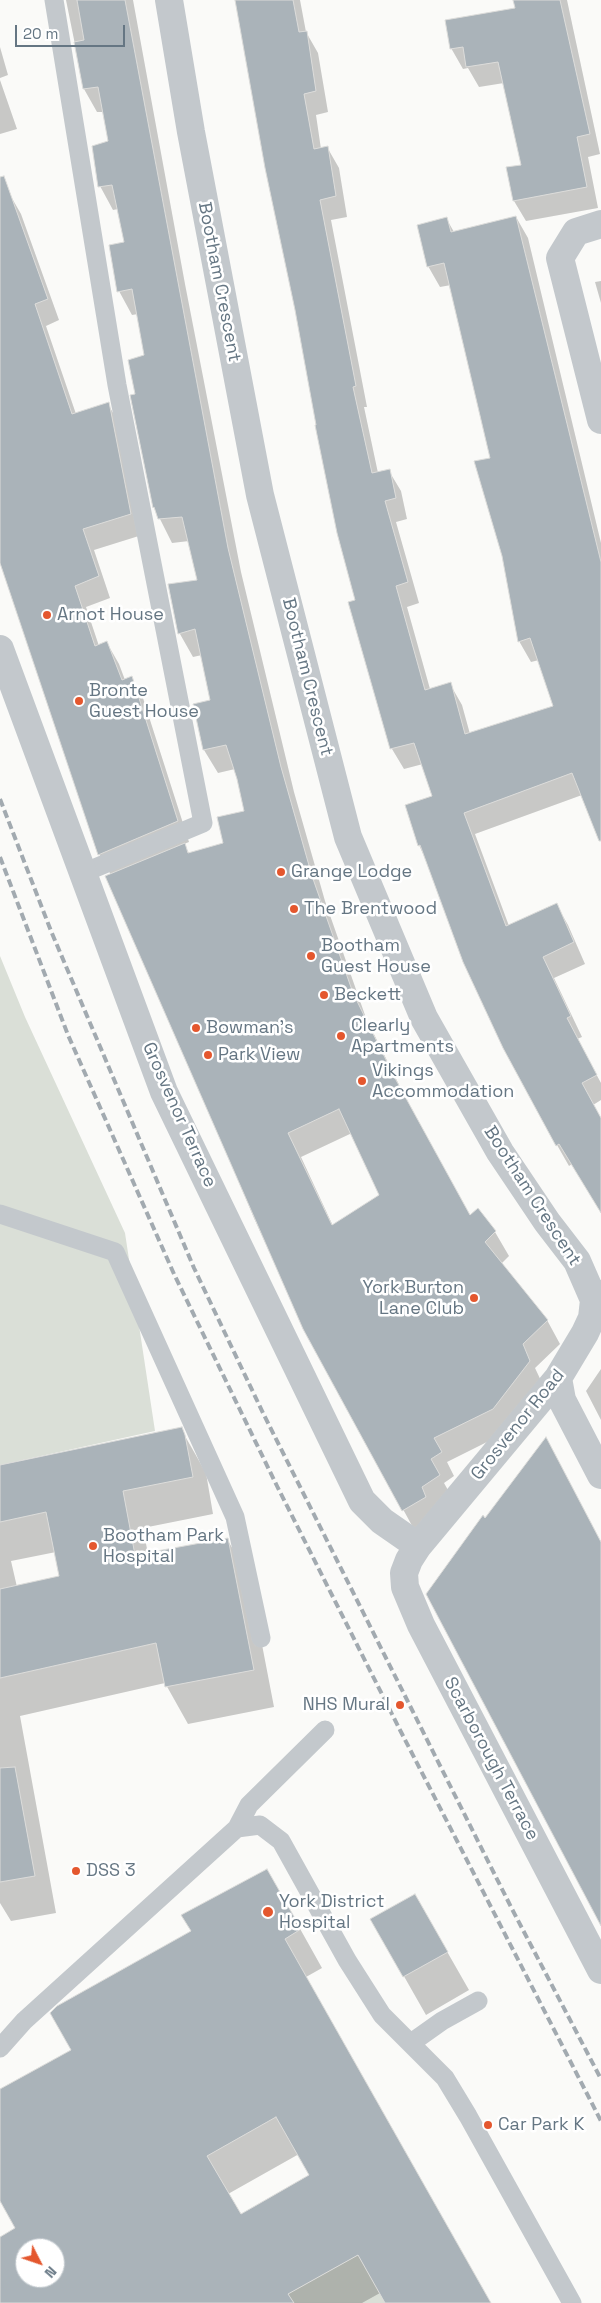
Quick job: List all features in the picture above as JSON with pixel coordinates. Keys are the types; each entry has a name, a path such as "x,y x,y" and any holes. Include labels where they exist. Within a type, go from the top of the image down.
{"street":[{"name":"Bootham Crescent","path":"169,0 192,141 260,495 348,837 424,1018 500,1152 547,1222 577,1261 598,1297"},
{"path":"601,224 576,232 560,258 601,420"},
{"name":"Grosvenor Terrace","path":"0,650 164,1092 362,1501 382,1521 418,1546"},
{"name":"Grosvenor Road","path":"418,1546 558,1378 585,1333 598,1297"},
{"path":"558,1378 562,1400 601,1474"},
{"name":"Scarborough Terrace","path":"418,1546 409,1560 404,1573 405,1588 418,1617 601,1970"}],"lane":[{"path":"54,0 117,385 203,823 83,873"},
{"path":"0,1214 115,1252 235,1517 261,1638"},
{"path":"3,2040 237,1828 250,1805 325,1730"},
{"path":"237,1828 260,1825 282,1841 347,1960 382,2015 445,2078 464,2108 572,2303"},
{"path":"411,2044 442,2021 478,2001"}],"shaded area":[{"path":"0,956 25,1017 125,1233 155,1431 0,1465"},
{"path":"358,2255 385,2303 294,2303 288,2294"}],"building":[{"path":"77,0 125,0 228,548 281,767 312,876 353,993 396,1080 470,1215 478,1208 496,1231 485,1242 548,1320 523,1344 530,1361 493,1409 434,1438 442,1452 431,1459 440,1475 422,1487 426,1497 402,1511 303,1329 105,876 185,843 188,853 223,843 217,817 244,811 237,779 226,745 203,750 193,704 210,700 195,629 178,634 168,584 197,580 182,517 158,519 153,508 130,395 135,394 128,360 144,355 132,289 117,292 109,245 124,242 112,185 98,187 92,146 108,141 98,87 83,89 74,42 84,40","holes":["339,1109 379,1195 332,1225 288,1133"]},
{"path":"235,0 293,0 299,32 307,31 316,91 304,94 314,149 328,146 336,196 320,200 356,386 353,387 372,473 390,469 396,498 385,501 408,582 396,586 425,690 451,682 465,734 553,706 530,638 518,642 502,556 474,461 490,458 444,263 427,267 417,225 447,217 451,232 516,216 601,562 601,841 599,841 572,773 464,813 506,926 557,903 574,942 543,957 571,1016 567,1018 597,1075 582,1083 601,1118 601,1213 559,1144 556,1146 503,1048 463,962 420,845 418,846 405,805 432,796 414,743 390,749 348,602 355,600 337,533 315,425 295,310 265,168"},
{"path":"513,0 560,0 590,134 577,137 587,187 513,201 506,167 521,165 498,62 466,67 463,47 450,49 445,20 515,8"},
{"path":"4,176 48,299 35,304 72,414 109,402 131,514 83,529 99,576 75,586 95,646 107,641 122,680 132,676 178,821 98,855 0,563 0,177"},
{"name":"Bootham Park Hospital","path":"182,1427 193,1477 123,1491 135,1555 228,1538 254,1670 165,1687 156,1643 0,1678 0,1589 59,1576 46,1512 0,1522 0,1465"},
{"path":"546,1437 601,1542 601,1926 426,1594 483,1515 485,1518"},
{"path":"15,1767 35,1876 0,1882 0,1768"},
{"name":"York District Hospital","path":"267,1869 301,1929 285,1939 491,2303 385,2303 358,2255 288,2294 294,2303 0,2303 0,2237 15,2228 0,2201 0,2089 71,2050 50,2013 57,2006 191,1931 181,1915","holes":["276,2117 309,2175 241,2214 207,2156"]},
{"path":"415,1894 448,1952 403,1977 370,1919"}],"railway":[{"path":"0,799 51,931 194,1268 263,1413 512,1909 601,2079"},
{"path":"0,857 68,1035 174,1274 277,1486 400,1730 601,2121"}],"place":[{"name":"Arnot House","path":"47,615"},
{"name":"Bronte Guest House","path":"79,701"},
{"name":"Grange Lodge","path":"281,872"},
{"name":"The Brentwood","path":"294,909"},
{"name":"Bootham Guest House","path":"311,956"},
{"name":"Beckett","path":"324,995"},
{"name":"Bowman's","path":"196,1028"},
{"name":"Clearly Apartments","path":"341,1036"},
{"name":"Park View","path":"208,1055"},
{"name":"Vikings Accommodation","path":"362,1081"},
{"name":"York Burton Lane Club","path":"474,1298"},
{"name":"Bootham Park Hospital","path":"93,1546"},
{"name":"NHS Mural","path":"400,1705"},
{"name":"DSS 3","path":"76,1871"},
{"name":"York District Hospital","path":"268,1912"},
{"name":"Car Park K","path":"488,2125"}]}
